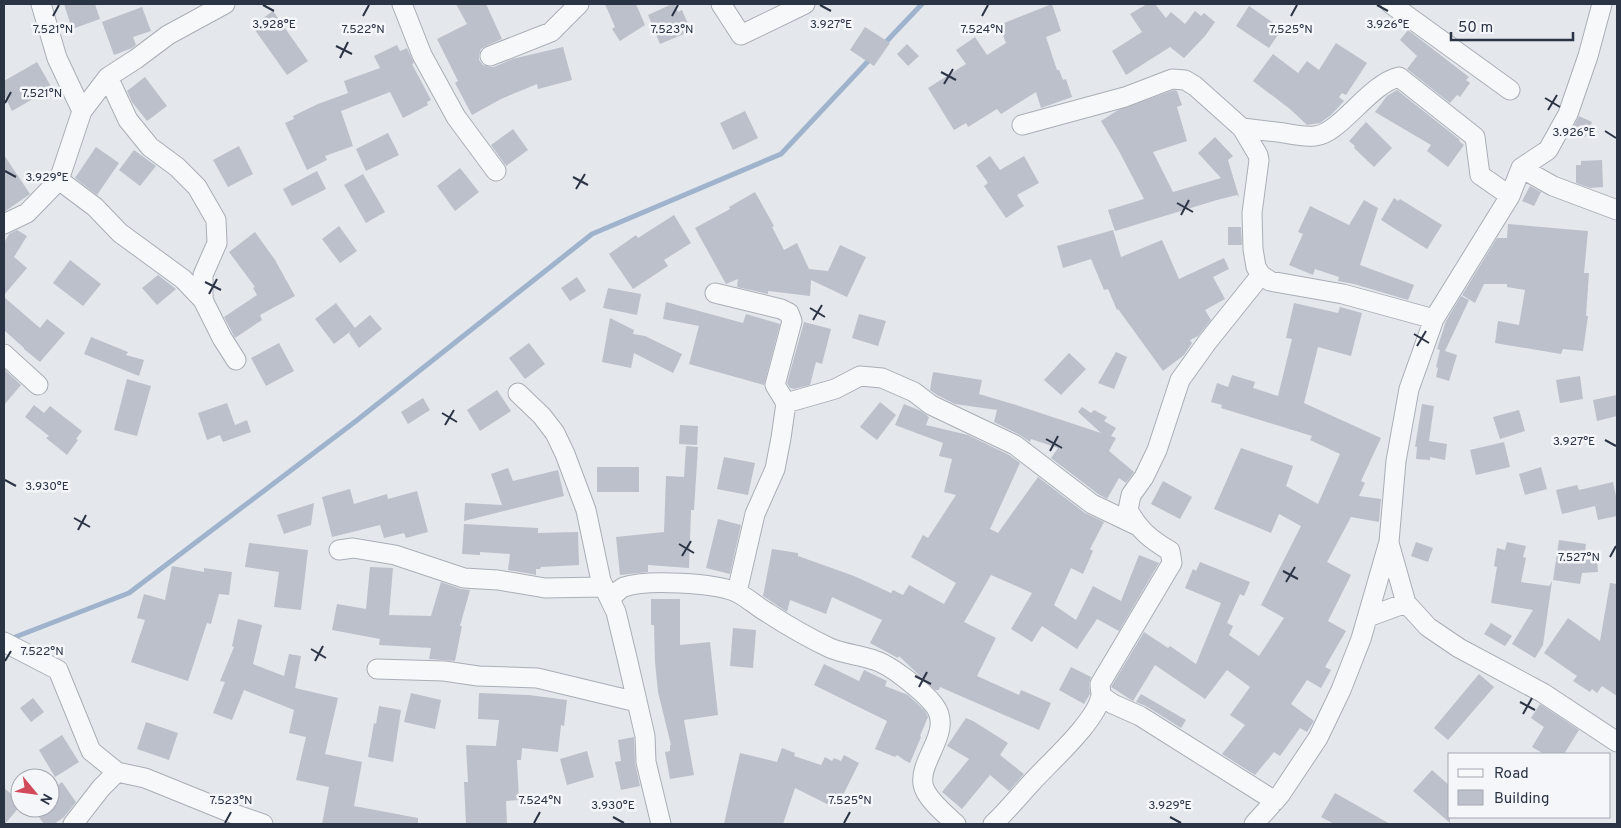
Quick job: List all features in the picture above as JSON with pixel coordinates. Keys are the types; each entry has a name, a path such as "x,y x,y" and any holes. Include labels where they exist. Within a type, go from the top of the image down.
{"street":[{"path":"41,4 57,58 82,111"},
{"path":"4,224 27,213 59,180 82,111 108,77 168,35 225,4"},
{"path":"402,4 422,55 456,117 496,170"},
{"path":"490,56 551,32 578,4"},
{"path":"721,4 741,35 805,4"},
{"path":"1391,4 1510,90"},
{"path":"1254,824 1275,801 1318,738 1341,690 1368,617 1389,542 1396,462 1409,389 1434,319 1510,196 1521,168 1548,150 1568,114 1588,56 1602,4"},
{"path":"108,77 128,120 150,147 177,168 197,187 216,220 217,243 203,275 203,300"},
{"path":"1242,128 1317,136 1329,131 1373,92 1392,78 1399,77 1475,137 1480,175 1510,196"},
{"path":"1022,125 1125,97 1172,79 1185,80 1195,86 1242,128 1258,155 1259,160 1252,213 1253,249 1256,267 1261,275 1270,281 1343,294 1434,319"},
{"path":"1258,155 1280,133"},
{"path":"1521,168 1554,186 1617,210"},
{"path":"59,180 95,207 120,234 183,279 203,300 222,338 236,360"},
{"path":"1136,525 1128,510 1131,495 1144,477 1157,450 1180,380 1208,341 1261,275"},
{"path":"715,293 781,309 789,313 792,320 775,385 786,403 776,469 755,514 737,592"},
{"path":"4,354 38,385"},
{"path":"786,403 834,389 860,376 882,378 914,392 931,404 1015,445 1092,504 1136,525 1155,542 1170,551 1172,563 1100,684 1101,696 1091,716 1059,755 993,824"},
{"path":"518,393 542,416 555,433 586,510 601,581 616,612 645,736 646,762 661,824"},
{"path":"1389,542 1406,603 1428,627 1452,643 1543,693 1617,742"},
{"path":"339,550 353,548 395,555 464,578 498,580 545,588 607,593 622,587 642,583 664,582 715,586 737,592 767,613 832,648 876,660 892,669 924,694 936,707 940,720 940,733 925,771 923,784 928,796 956,824"},
{"path":"1368,617 1406,603"},
{"path":"4,642 58,670 91,751 117,772 145,778 263,824"},
{"path":"377,669 444,671 478,676 537,678 637,702"},
{"path":"1101,696 1113,704 1140,716 1275,801"},
{"path":"73,824 101,788 117,772"}],"building":[{"path":"64,4 95,4 100,19 72,29"},
{"path":"456,4 486,4 502,39 481,49 479,60 483,65 494,67 512,59 563,47 572,80 538,89 537,84 501,99 472,115 455,83 458,81 437,39 467,24"},
{"path":"605,4 636,4 645,25 620,41 612,29 615,27"},
{"path":"675,4 678,12 682,10 691,31 660,44 648,15"},
{"path":"1052,4 1061,31 1046,37 1057,70 1059,70 1063,80 1066,79 1072,97 1041,108 1036,92 1001,114 997,109 968,127 966,123 954,130 928,88 966,64 956,50 975,37 987,55 1006,43 999,25"},
{"path":"1147,4 1155,4 1166,18 1171,12 1185,24 1195,11 1201,16 1204,13 1215,22 1205,36 1184,58 1170,47 1126,75 1112,51 1142,32 1130,14"},
{"path":"1249,6 1282,29 1269,48 1236,26"},
{"path":"142,7 151,31 133,37 136,45 114,55 102,22"},
{"path":"273,11 308,61 287,75 252,26"},
{"path":"865,27 890,43 874,66 850,50"},
{"path":"1408,30 1469,77 1466,80 1470,83 1460,97 1457,95 1450,103 1407,69 1417,56 1400,40"},
{"path":"1336,43 1367,63 1346,95 1342,93 1339,97 1344,101 1331,115 1320,123 1307,125 1290,109 1253,81 1273,54 1298,73 1307,61 1319,70"},
{"path":"907,44 919,56 908,66 897,54"},
{"path":"397,45 400,51 407,48 414,63 412,64 431,100 427,102 428,105 403,118 390,92 341,111 353,146 325,156 327,160 307,170 285,123 294,119 293,116 318,104 348,93 344,81 380,68 374,56"},
{"path":"37,62 52,88 12,111 4,95 4,81"},
{"path":"145,77 167,106 147,121 132,102 127,91"},
{"path":"1174,90 1177,91 1182,105 1177,107 1187,141 1153,152 1173,192 1221,178 1198,153 1215,137 1233,156 1228,160 1239,197 1237,195 1217,200 1115,231 1108,210 1144,199 1101,121 1118,110"},
{"path":"1397,90 1464,145 1448,167 1427,151 1431,145 1375,112 1387,96"},
{"path":"745,111 758,138 733,150 720,123"},
{"path":"1579,116 1592,122 1585,137 1571,131"},
{"path":"1366,122 1392,148 1374,167 1349,141"},
{"path":"513,129 528,150 506,166 491,145"},
{"path":"388,133 399,155 366,171 356,149"},
{"path":"239,146 253,174 228,187 213,160"},
{"path":"96,147 119,163 97,195 75,178"},
{"path":"134,150 156,166 140,186 119,170"},
{"path":"4,155 30,194 4,212"},
{"path":"990,156 1000,170 1024,156 1039,183 1017,195 1024,206 1006,218 984,186 988,183 976,166"},
{"path":"1602,160 1603,187 1590,188 1576,183 1576,165 1581,165 1581,161"},
{"path":"460,168 479,192 455,211 437,186"},
{"path":"317,171 326,189 292,206 283,189"},
{"path":"363,174 385,212 366,223 344,185"},
{"path":"1530,186 1541,192 1534,206 1522,201"},
{"path":"755,192 774,226 772,227 784,250 797,243 809,269 828,271 840,245 866,257 847,297 811,280 810,296 768,291 768,294 737,287 738,279 726,284 695,228 730,209 729,207"},
{"path":"1394,198 1398,201 1400,199 1442,225 1427,249 1381,220"},
{"path":"1364,200 1378,208 1360,265 1414,285 1408,300 1338,281 1339,277 1315,269 1313,275 1289,265 1303,234 1298,232 1310,206 1349,225"},
{"path":"674,215 691,243 664,260 668,266 633,289 609,254 636,235 638,238"},
{"path":"1508,224 1588,231 1584,273 1589,273 1586,316 1588,316 1583,351 1563,349 1561,354 1495,343 1498,321 1519,325 1525,290 1507,287 1507,284 1484,284 1475,303 1462,295 1497,238 1507,238"},
{"path":"339,226 357,251 340,263 322,239"},
{"path":"1228,227 1241,227 1242,245 1228,245"},
{"path":"17,230 27,236 14,257 27,268 4,295 4,243 9,234"},
{"path":"1113,230 1121,257 1162,240 1179,279 1224,258 1229,269 1213,277 1225,299 1205,310 1211,320 1198,336 1190,340 1192,343 1184,355 1163,371 1117,310 1108,289 1104,290 1091,259 1063,268 1057,246"},
{"path":"255,232 275,260 295,296 260,315 262,320 235,338 224,317 257,295 253,288 255,287 229,252"},
{"path":"70,260 101,284 83,306 53,283"},
{"path":"158,275 176,289 157,305 142,288"},
{"path":"577,277 586,291 570,301 561,288"},
{"path":"608,288 641,294 637,315 603,308"},
{"path":"1461,296 1469,300 1445,351 1457,355 1449,381 1436,377 1440,350 1437,349 1446,321"},
{"path":"4,297 40,328 47,319 65,333 40,362 4,330"},
{"path":"666,302 743,323 746,314 780,324 764,385 689,364 699,326 663,319"},
{"path":"336,303 355,328 334,344 315,319"},
{"path":"1294,303 1338,313 1340,307 1362,313 1351,356 1318,347 1304,403 1381,438 1361,481 1365,483 1359,496 1381,499 1379,522 1351,517 1327,562 1351,575 1328,621 1346,631 1325,667 1331,670 1321,688 1307,680 1291,704 1314,721 1307,732 1300,728 1280,756 1274,752 1255,775 1222,754 1245,725 1230,715 1250,687 1227,670 1205,699 1155,665 1133,701 1111,687 1144,632 1168,648 1170,646 1196,664 1221,603 1185,588 1193,569 1196,571 1200,562 1250,582 1244,596 1240,594 1227,623 1233,626 1229,635 1259,656 1284,618 1261,605 1301,526 1279,514 1271,533 1214,509 1241,448 1293,466 1286,486 1318,504 1340,454 1310,440 1312,436 1221,408 1222,405 1211,402 1217,383 1228,387 1232,375 1255,382 1253,388 1278,396 1292,339 1286,338"},
{"path":"859,314 886,321 878,346 852,338"},
{"path":"370,315 382,329 359,348 349,333"},
{"path":"610,318 634,330 633,334 645,336 682,354 673,373 634,353 631,368 602,362"},
{"path":"804,322 831,329 822,364 816,362 810,385 794,389 790,388 787,383"},
{"path":"91,337 128,352 126,355 144,360 139,376 84,354"},
{"path":"279,343 294,371 266,386 251,358"},
{"path":"529,343 545,364 525,379 509,358"},
{"path":"1116,352 1127,357 1114,389 1098,383"},
{"path":"1069,353 1086,369 1061,395 1044,380"},
{"path":"4,369 21,385 4,405"},
{"path":"933,372 982,380 979,394 1101,433 1078,412 1082,407 1091,413 1094,410 1107,417 1104,421 1116,428 1111,436 1116,438 1109,451 1134,472 1126,483 1119,478 1107,499 1051,458 1058,448 1031,439 1030,442 994,422 997,410 955,404 930,390"},
{"path":"1580,376 1583,399 1560,403 1556,380"},
{"path":"127,379 151,386 137,436 114,430"},
{"path":"497,390 511,411 480,431 467,410"},
{"path":"1617,395 1617,416 1597,421 1593,400"},
{"path":"423,398 430,410 408,424 401,412"},
{"path":"880,402 896,415 877,440 860,427"},
{"path":"227,403 235,425 247,420 251,432 223,442 220,435 207,440 198,413"},
{"path":"904,404 921,411 929,417 926,425 968,435 1009,455 1020,463 990,529 998,533 1038,477 1085,513 1104,522 1090,549 1093,551 1083,574 1071,568 1054,605 1076,620 1093,586 1121,601 1139,555 1159,563 1119,631 1097,619 1077,649 1042,626 1032,642 1011,629 1032,593 991,575 964,622 996,638 977,676 1019,695 1021,690 1051,703 1039,730 940,687 939,690 935,690 899,656 898,658 870,643 882,620 832,597 826,614 790,600 787,612 763,596 772,549 798,553 798,556 854,576 891,593 893,590 903,595 909,585 944,604 956,583 911,557 923,535 928,538 956,495 944,492 952,459 939,456 943,443 895,425"},
{"path":"1422,404 1434,406 1429,441 1447,444 1445,460 1430,457 1430,460 1416,459 1417,447 1415,447"},
{"path":"34,405 44,413 50,406 82,431 67,455 46,438 49,436 25,417"},
{"path":"1519,410 1525,431 1500,439 1493,417"},
{"path":"680,425 698,426 697,445 679,444"},
{"path":"1504,442 1510,467 1476,475 1470,450"},
{"path":"686,446 698,447 694,510 691,510 689,568 648,565 648,572 620,575 616,537 664,532 666,476 684,477"},
{"path":"724,457 755,463 748,495 717,489"},
{"path":"597,467 639,467 639,492 597,492"},
{"path":"1541,467 1547,489 1525,495 1519,474"},
{"path":"508,468 513,481 558,470 564,496 464,521 465,503 502,505 491,474"},
{"path":"1163,481 1192,497 1180,519 1151,504"},
{"path":"1613,482 1617,501 1617,516 1598,520 1595,506 1562,514 1556,490 1577,485 1579,490"},
{"path":"350,489 354,504 387,494 388,499 417,491 428,532 406,538 404,533 384,538 380,525 332,537 322,497"},
{"path":"314,503 311,525 284,534 277,515"},
{"path":"718,519 741,525 730,574 706,568"},
{"path":"464,524 538,528 538,533 578,532 579,565 541,567 536,569 536,575 508,570 510,554 480,552 480,555 462,554"},
{"path":"1559,540 1586,544 1584,560 1597,559 1598,572 1582,573 1580,584 1553,580"},
{"path":"1416,542 1433,548 1428,562 1411,556"},
{"path":"1507,542 1526,546 1523,557 1526,558 1521,582 1549,586 1552,581 1543,645 1535,658 1512,644 1533,610 1491,603 1497,567 1494,566 1497,548 1505,550"},
{"path":"249,543 308,550 301,610 274,607 279,572 245,567"},
{"path":"172,566 204,572 204,568 232,572 229,595 219,594 211,624 207,623 188,681 131,662 145,620 137,618 144,594 165,600"},
{"path":"370,567 393,568 389,615 431,616 441,582 470,590 460,626 462,626 455,661 429,659 431,648 379,645 380,639 332,630 337,604 366,609"},
{"path":"1610,583 1617,584 1617,696 1602,686 1597,693 1592,689 1590,692 1573,681 1577,676 1544,653 1568,618 1600,641"},
{"path":"651,599 680,599 680,645 710,642 718,715 684,720 694,775 670,779 665,752 670,751 671,745 658,692 654,625 651,625"},
{"path":"238,619 262,625 253,664 284,676 289,654 301,656 295,688 338,698 325,754 362,762 354,806 418,818 418,824 322,824 329,787 296,780 306,737 289,733 294,710 244,690 232,720 213,713 225,682 220,681 234,647 232,646"},
{"path":"1491,623 1512,636 1505,646 1484,634"},
{"path":"733,628 756,630 753,668 730,666"},
{"path":"824,664 859,681 864,670 887,681 885,686 908,695 925,711 928,717 910,763 897,755 895,757 875,749 887,721 814,685"},
{"path":"1071,667 1091,677 1089,684 1090,694 1084,704 1059,690"},
{"path":"1479,674 1494,687 1448,740 1434,728"},
{"path":"411,693 441,700 435,729 404,722"},
{"path":"479,693 529,695 567,700 564,726 561,725 558,752 522,748 521,760 517,760 519,800 506,801 507,824 466,824 464,782 468,782 466,745 496,746 499,720 478,719"},
{"path":"1141,694 1186,720 1181,728 1146,706 1136,702"},
{"path":"33,698 44,712 31,722 20,708"},
{"path":"1540,704 1579,730 1565,753 1542,753 1532,747 1544,727 1531,718"},
{"path":"379,706 401,710 393,762 368,757"},
{"path":"966,718 1008,743 1000,755 1024,774 1009,791 990,775 962,809 942,792 969,759 947,746"},
{"path":"146,722 178,733 169,760 137,749"},
{"path":"62,735 79,762 60,774 60,768 50,768 39,750"},
{"path":"634,737 635,763 640,786 621,790 615,762 621,761 618,740"},
{"path":"782,748 795,753 794,756 821,765 825,757 832,761 834,758 841,761 844,755 859,763 840,801 834,798 831,806 795,788 783,824 724,824 740,753 777,762"},
{"path":"587,751 594,777 567,785 560,759"},
{"path":"1432,770 1448,784 1448,818 1450,818 1450,823 1413,791"},
{"path":"62,782 76,802 64,817 54,824 44,824 40,818 60,818 60,784"},
{"path":"4,788 10,793 10,818 4,824"},
{"path":"1335,793 1390,824 1334,824 1321,817"}],"waterway":[{"path":"883,45 922,4"},
{"path":"10,639 129,593 356,421 592,234 781,154 872,57"}]}
